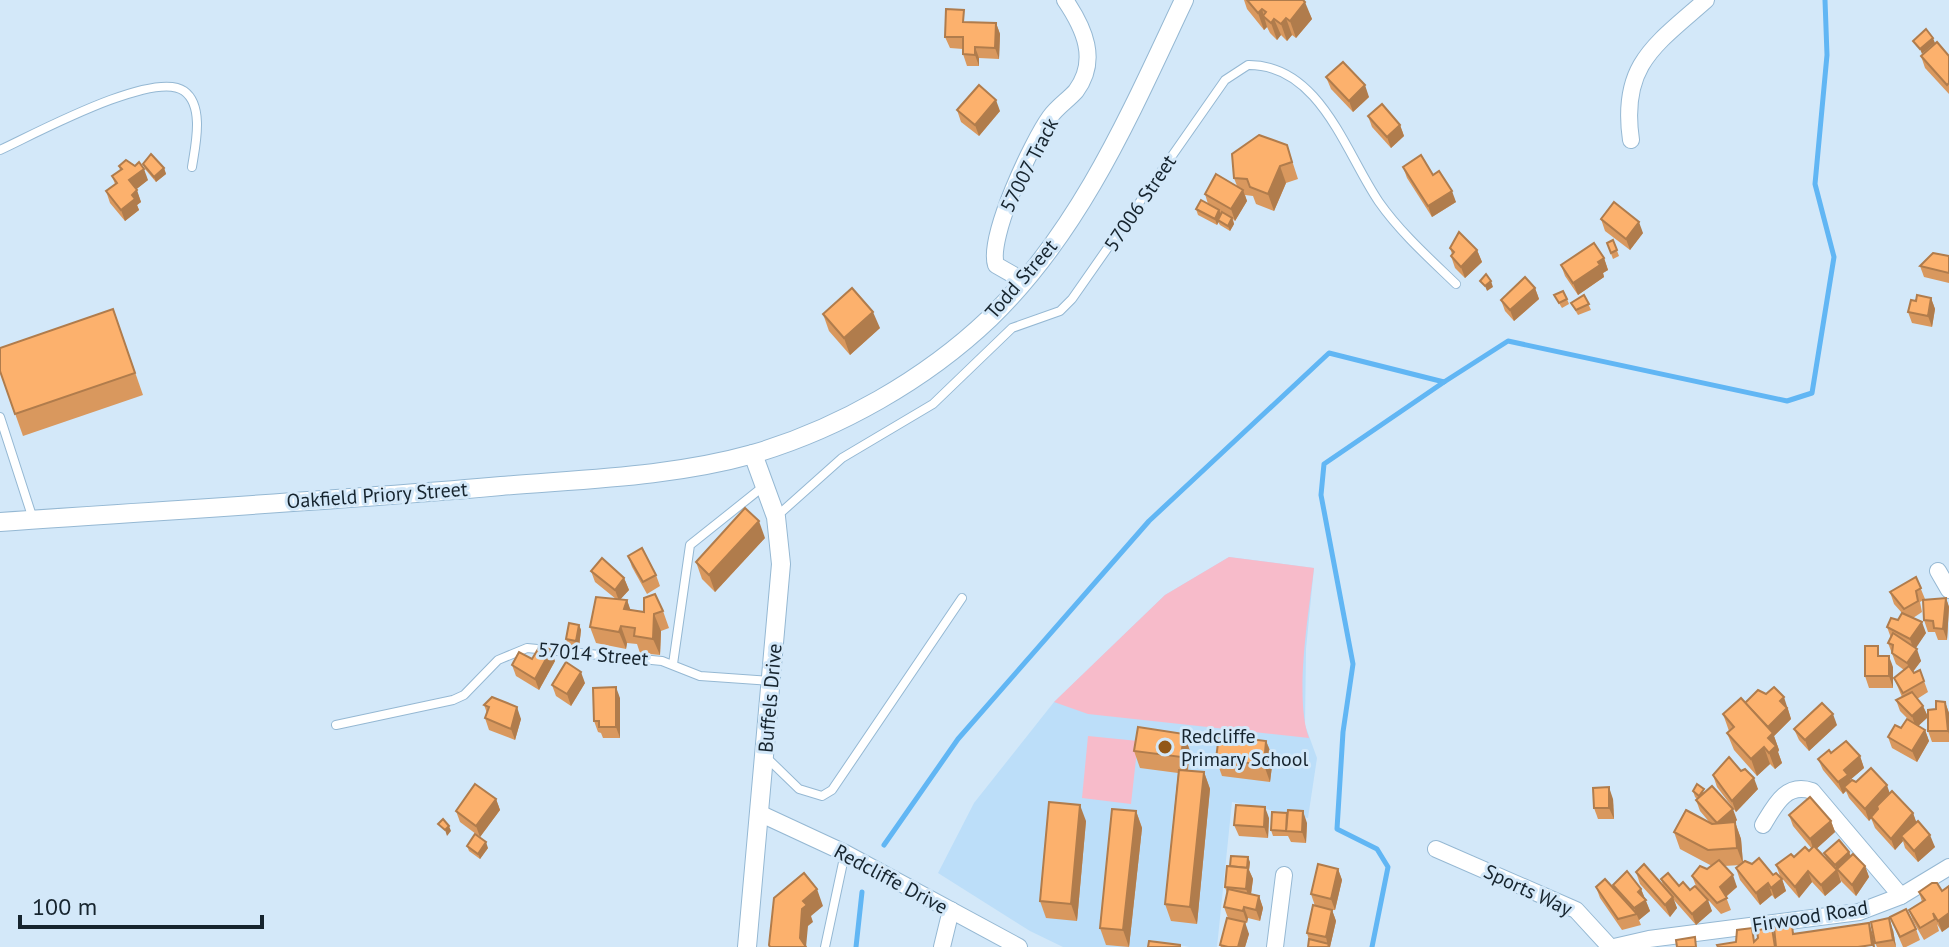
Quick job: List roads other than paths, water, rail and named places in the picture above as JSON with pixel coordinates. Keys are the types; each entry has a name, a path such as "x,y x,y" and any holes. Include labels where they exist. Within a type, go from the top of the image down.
{"street":[{"name":"57007 Track","path":"1024,281 996,265 993,245 1005,211 1045,125 1084,78 1088,44 1065,0"},
{"name":"Todd Street","path":"753,454 808,434 905,383 955,348 1024,281 1054,245 1121,133 1184,0"},
{"path":"1631,140 1628,118 1636,70 1648,54 1706,0"},
{"name":"Buffels Drive","path":"747,947 781,564 776,517 753,454"},
{"name":"Oakfield Priory Street","path":"0,522 615,476 696,467 753,454"},
{"path":"1938,571 1949,590"},
{"path":"1763,825 1788,791 1800,787 1812,791 1901,896"},
{"name":"Redcliffe Drive","path":"761,814 845,853 1019,947"},
{"name":"Sports Way","path":"1436,849 1576,910 1612,947"},
{"name":"Firwood Road","path":"1612,947 1649,939 1859,912 1901,896 1949,867"},
{"path":"1275,947 1284,875"},
{"path":"942,947 951,910"}],"lane":[{"name":"57006 Street","path":"776,517 842,458 933,404 1012,328 1044,318 1066,305 1087,280 1225,80 1248,65 1273,68 1317,102 1343,137 1381,204 1456,284"},
{"path":"0,150 114,99 141,90 172,86 185,91 193,102 196,119 192,167"},
{"path":"0,417 33,519"},
{"path":"673,664 690,545 765,486"},
{"path":"765,756 799,789 822,796 832,790 962,598"},
{"name":"57014 Street","path":"336,725 453,700 464,695 498,660 527,648 673,664 700,676 772,681"},
{"path":"825,947 845,853"}],"waterway":[{"path":"884,845 958,739 1149,521 1329,353 1444,382 1508,341 1787,401 1812,393 1834,257 1815,184 1827,55 1825,0"},
{"path":"1372,947 1388,867 1377,849 1337,829 1343,732 1353,664 1321,495 1324,464 1444,382"},
{"path":"856,947 862,892"}],"place":[{"name":"Redcliffe Primary School","path":"1165,747"}]}
